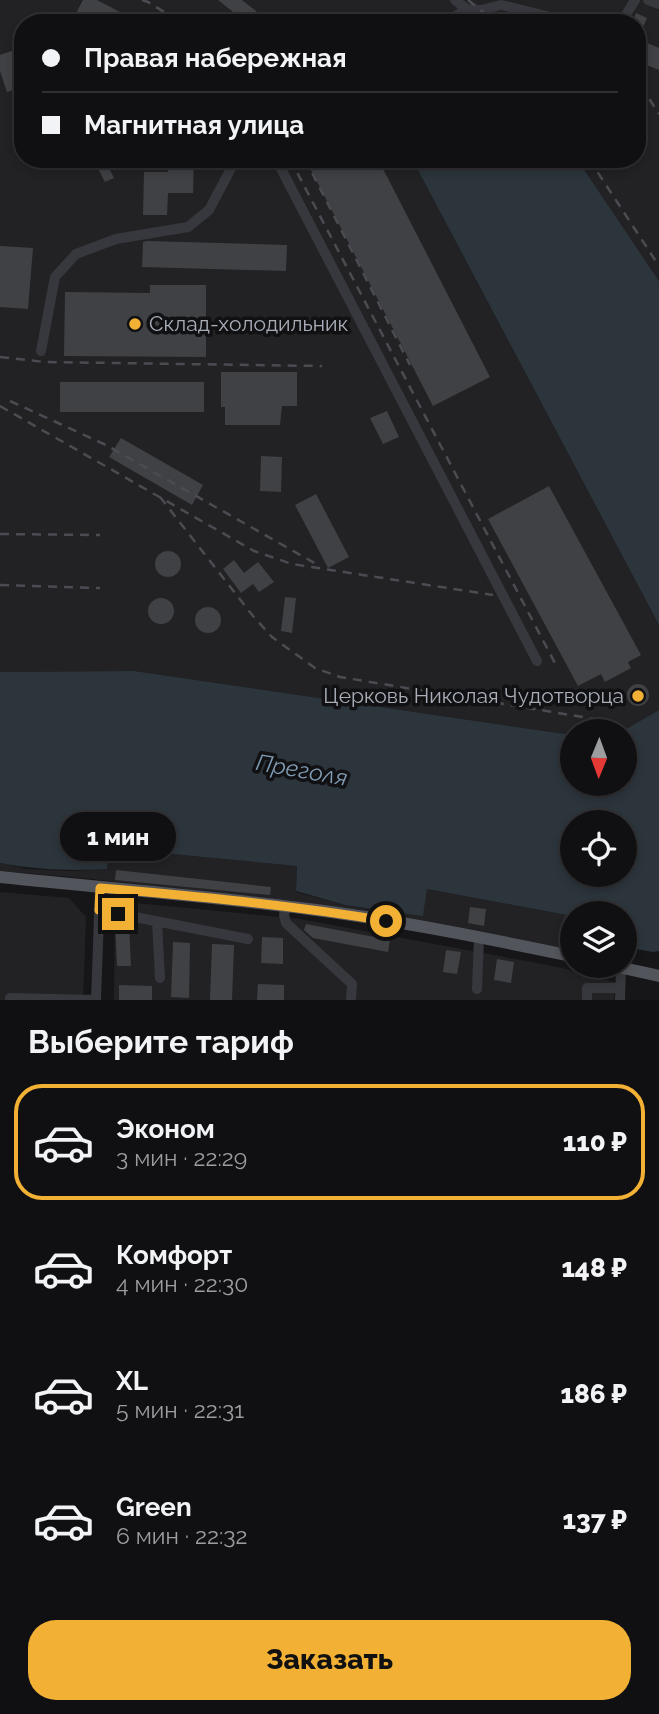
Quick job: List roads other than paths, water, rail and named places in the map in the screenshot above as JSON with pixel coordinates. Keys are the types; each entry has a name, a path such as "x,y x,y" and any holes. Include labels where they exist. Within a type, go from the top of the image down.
{"main road":[{"path":"0,877 339,913 560,954"},
{"path":"637,971 659,976"}],"street":[{"path":"455,0 467,9 481,10 501,5 538,14"},
{"path":"648,0 659,4"},
{"path":"459,14 467,9"},
{"path":"41,351 55,277 76,254 116,239 188,227 209,210 231,168"},
{"path":"281,168 537,661"},
{"path":"6,998 96,1000 100,888"},
{"path":"285,906 286,923 352,984 351,1000"},
{"path":"99,910 248,939"},
{"path":"157,921 160,978"},
{"path":"477,989 479,937"},
{"path":"619,978 620,1000"},
{"path":"587,1000 587,988 620,988"}],"water":[{"path":"417,168 583,168 659,281 659,625"},
{"name":"Преголя","path":"134,671 560,733 560,796 637,796 637,723 659,710 659,951 637,949 637,901 560,901 560,914 427,889 423,916 345,905 296,891 297,866 108,848 107,869 53,869 0,863 0,672"}],"railway":[{"path":"142,0 167,14"},
{"path":"468,0 486,14"},
{"path":"646,97 659,114"},
{"path":"295,168 557,667"},
{"path":"310,168 410,365"},
{"path":"595,168 659,266"},
{"path":"0,357 44,362 322,366"},
{"path":"10,401 106,445 318,565"},
{"path":"0,406 254,551 292,564 493,595"},
{"path":"160,497 272,637 315,668 340,677 595,719"},
{"path":"0,534 100,535"},
{"path":"0,585 100,588"}],"place":[{"name":"Склад-холодильник","path":"135,324"},
{"name":"Церковь Николая Чудотворца","path":"638,696"}]}
